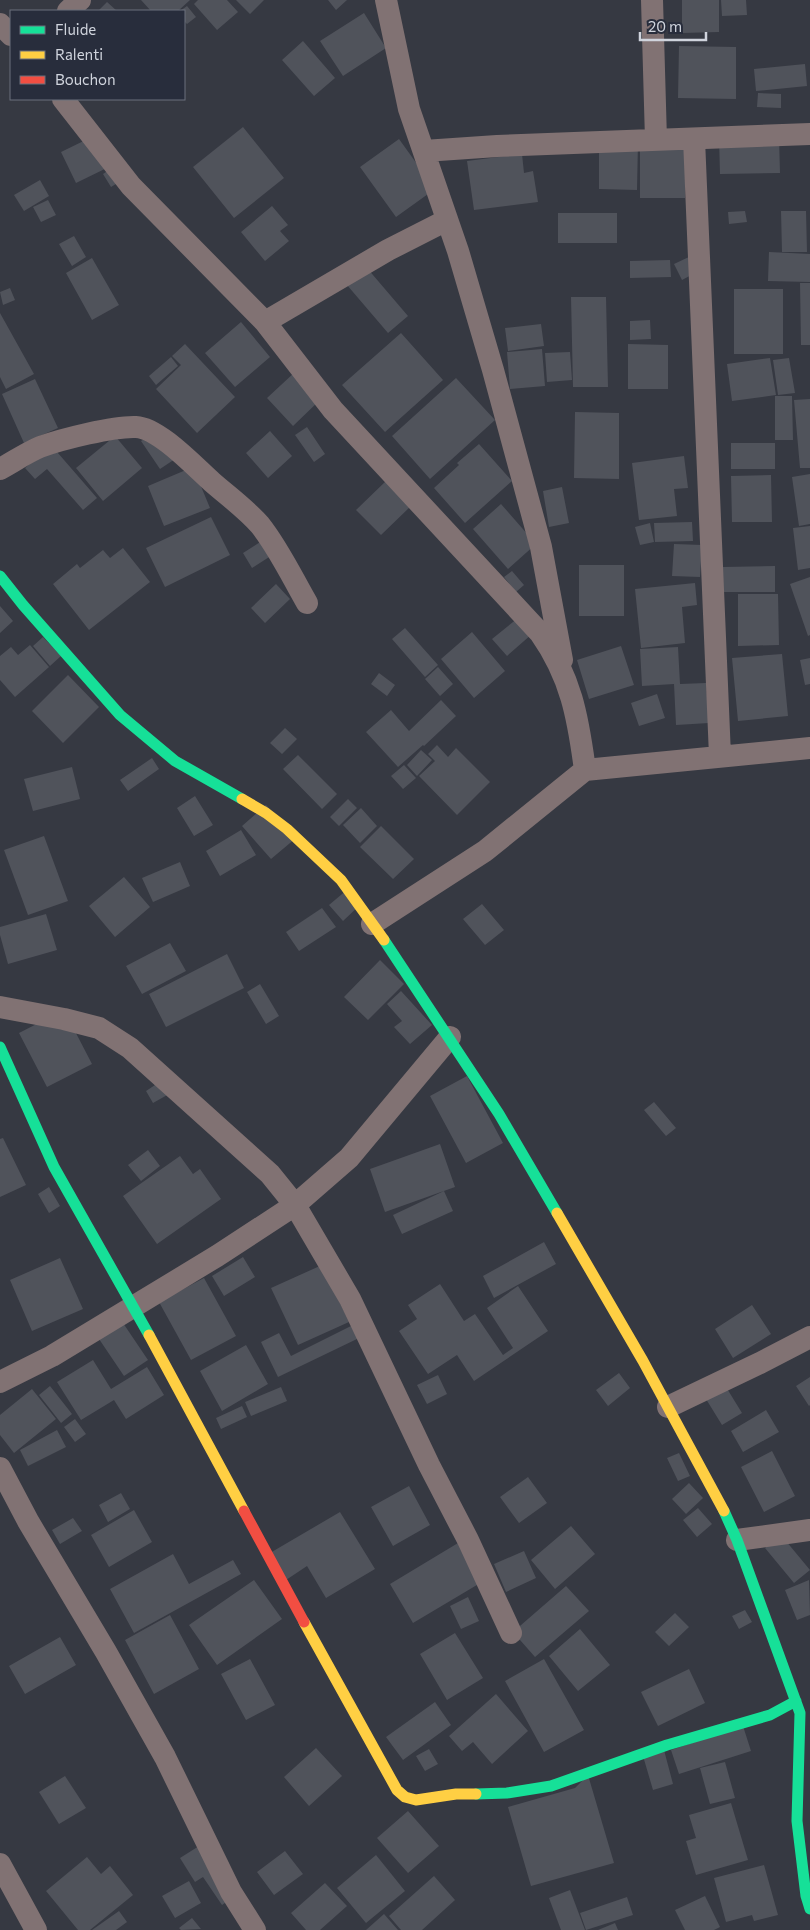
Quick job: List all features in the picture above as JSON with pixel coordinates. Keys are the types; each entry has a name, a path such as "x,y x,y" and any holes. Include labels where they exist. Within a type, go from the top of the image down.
{"street":[{"path":"69,10 80,0"},
{"path":"386,0 409,109 447,220 493,370 540,547 566,678 579,722 585,770"},
{"path":"652,0 656,140"},
{"path":"0,24 10,34"},
{"path":"64,100 130,186 264,322 333,410 540,633 553,652 566,678"},
{"path":"424,151 497,146 810,134"},
{"path":"694,139 720,756"},
{"path":"264,322 388,250 447,220"},
{"path":"0,469 40,448 87,435 138,427 153,433 171,445 259,525 274,545 307,603"},
{"path":"0,576 23,606 120,715 175,761 245,800 287,829 341,880 450,1037 504,1122 668,1407 721,1504 738,1540 800,1713 797,1820 806,1896 810,1909"},
{"path":"372,924 486,851 585,770 810,748"},
{"path":"0,1007 64,1019 99,1028 130,1048 270,1174 295,1205 350,1299 372,1342 428,1465 468,1540 511,1633"},
{"path":"0,1382 52,1356 216,1256 295,1205 349,1158 450,1037"},
{"path":"0,1047 54,1167 133,1306 348,1704 397,1790 405,1797 416,1800 456,1794 507,1793 551,1786 667,1745 770,1715 796,1701"},
{"path":"668,1407 810,1337"},
{"path":"0,1468 28,1521 106,1652 165,1757 231,1892 255,1930"},
{"path":"738,1540 810,1530"},
{"path":"0,1864 36,1930"}],"building":[{"path":"141,0 190,0 179,10 150,10"},
{"path":"198,0 227,0 238,12 217,30 194,4"},
{"path":"236,0 264,0 250,14"},
{"path":"328,0 347,0 336,10"},
{"path":"682,0 719,0 719,32 682,33"},
{"path":"721,0 746,0 747,15 722,16"},
{"path":"107,2 116,10 99,10"},
{"path":"187,6 196,17 187,24 185,22 185,10 181,10"},
{"path":"364,13 386,48 343,76 320,41"},
{"path":"303,41 335,78 314,96 282,60"},
{"path":"679,46 736,47 736,99 678,98"},
{"path":"805,64 807,86 756,91 754,69"},
{"path":"758,93 781,94 781,108 757,107"},
{"path":"243,127 284,178 234,218 193,167"},
{"path":"102,132 117,163 76,183 61,152"},
{"path":"779,137 780,173 720,174 719,138"},
{"path":"399,139 435,189 396,217 360,167"},
{"path":"640,139 685,139 685,198 640,198"},
{"path":"599,141 638,142 637,190 599,189"},
{"path":"522,154 524,173 533,171 538,202 474,210 467,161"},
{"path":"115,166 124,179 111,187 103,174"},
{"path":"40,180 49,196 24,211 14,195"},
{"path":"48,200 56,215 41,222 33,207"},
{"path":"272,206 288,225 280,231 289,241 265,261 241,232"},
{"path":"745,211 747,222 729,224 728,212"},
{"path":"781,211 806,211 807,252 782,252"},
{"path":"558,213 617,213 617,243 558,243"},
{"path":"74,236 86,257 72,266 59,244"},
{"path":"769,252 810,254 810,282 768,281"},
{"path":"691,256 699,271 682,280 674,264"},
{"path":"92,258 119,305 92,320 66,273"},
{"path":"670,260 671,277 630,278 630,261"},
{"path":"367,268 408,316 388,333 347,285"},
{"path":"800,283 810,283 810,345 801,345"},
{"path":"10,288 15,300 3,305 0,292"},
{"path":"734,289 783,289 783,354 734,354"},
{"path":"571,297 606,297 608,387 573,387"},
{"path":"0,313 34,374 6,389 0,377"},
{"path":"650,320 651,339 630,340 630,321"},
{"path":"241,322 270,357 235,387 205,353"},
{"path":"541,324 544,346 508,351 505,328"},
{"path":"401,333 443,380 385,432 342,385"},
{"path":"185,344 235,397 197,433 156,389 181,365 172,356"},
{"path":"628,344 668,345 668,389 628,389"},
{"path":"542,349 545,386 510,389 507,352"},
{"path":"570,352 572,380 547,382 545,353"},
{"path":"171,357 178,366 156,385 149,376"},
{"path":"770,358 776,395 732,401 727,364"},
{"path":"789,358 795,393 778,395 773,360"},
{"path":"295,372 321,399 293,426 267,398"},
{"path":"456,378 495,420 430,479 392,436"},
{"path":"35,379 58,428 24,443 2,394"},
{"path":"775,396 792,396 793,440 775,440"},
{"path":"810,399 810,468 800,468 794,400"},
{"path":"575,412 619,413 619,479 574,478"},
{"path":"307,427 325,454 314,462 295,435"},
{"path":"159,429 178,457 160,469 141,441"},
{"path":"270,431 292,456 268,478 246,453"},
{"path":"115,436 142,468 103,501 76,468"},
{"path":"731,443 775,443 775,469 731,469"},
{"path":"479,444 512,481 465,523 434,488 459,465 457,463"},
{"path":"51,445 97,498 83,510 47,469 35,479 25,468"},
{"path":"684,456 688,488 674,489 677,516 639,520 632,463"},
{"path":"193,467 210,508 164,526 148,486"},
{"path":"810,474 810,524 799,526 792,477"},
{"path":"771,475 772,522 732,522 731,476"},
{"path":"386,481 411,506 381,535 356,510"},
{"path":"562,487 569,523 549,527 543,491"},
{"path":"501,504 536,544 508,569 473,529"},
{"path":"211,517 230,555 165,587 146,548"},
{"path":"692,522 693,541 655,542 654,523"},
{"path":"650,523 654,542 640,545 635,527"},
{"path":"810,526 810,568 798,570 793,528"},
{"path":"268,537 277,552 252,568 243,553"},
{"path":"674,544 702,545 700,577 672,576"},
{"path":"123,548 150,582 89,630 53,584 77,564 80,568 103,550 110,558"},
{"path":"579,565 624,565 624,616 579,616"},
{"path":"775,566 775,592 723,592 723,567"},
{"path":"512,571 524,585 516,592 504,577"},
{"path":"810,577 810,635 808,636 790,584"},
{"path":"695,583 697,605 682,607 685,643 641,648 635,589"},
{"path":"276,584 290,599 265,623 251,608"},
{"path":"738,594 778,594 779,645 738,646"},
{"path":"0,606 13,621 0,633"},
{"path":"518,618 532,634 507,656 492,639"},
{"path":"405,628 438,665 425,677 392,639"},
{"path":"472,632 505,671 474,698 441,659"},
{"path":"43,637 61,656 50,666 33,646"},
{"path":"30,645 49,667 15,697 0,680 0,656 11,647 18,655"},
{"path":"621,646 634,685 589,699 577,660"},
{"path":"678,647 680,684 706,683 709,723 676,725 674,684 642,686 640,649"},
{"path":"782,654 788,716 738,721 732,658"},
{"path":"810,658 810,684 805,685 800,660"},
{"path":"438,667 453,684 440,696 425,679"},
{"path":"379,673 395,685 387,696 371,684"},
{"path":"68,675 99,707 63,743 32,711"},
{"path":"657,694 665,718 639,726 631,703"},
{"path":"441,700 456,716 398,767 366,732 391,710 409,731"},
{"path":"285,728 297,739 282,754 270,743"},
{"path":"437,745 448,757 456,748 490,782 457,815 419,776 435,761 428,754"},
{"path":"421,750 432,760 417,776 407,765"},
{"path":"298,755 337,794 322,809 283,769"},
{"path":"152,758 159,769 128,791 120,780"},
{"path":"404,765 416,778 403,789 391,776"},
{"path":"72,767 80,799 33,811 24,779"},
{"path":"195,796 213,825 194,836 177,808"},
{"path":"348,799 357,808 339,826 330,817"},
{"path":"266,805 296,838 271,859 242,826"},
{"path":"361,808 377,826 360,843 343,825"},
{"path":"381,826 414,859 393,879 360,847"},
{"path":"241,830 256,855 220,876 206,851"},
{"path":"44,836 68,901 28,915 4,850"},
{"path":"180,862 190,886 153,902 142,878"},
{"path":"124,877 150,907 115,937 89,906"},
{"path":"348,889 361,904 343,921 329,905"},
{"path":"482,904 504,930 485,945 463,919"},
{"path":"322,908 336,927 299,951 286,932"},
{"path":"46,914 57,950 8,964 0,935 0,927"},
{"path":"170,943 186,971 142,994 126,966"},
{"path":"227,954 244,988 166,1027 149,994"},
{"path":"380,960 404,984 368,1020 344,997"},
{"path":"260,984 279,1016 266,1024 247,992"},
{"path":"401,991 432,1025 410,1044 394,1027 402,1021 387,1004"},
{"path":"64,1010 92,1064 47,1087 19,1033"},
{"path":"467,1076 503,1143 466,1163 430,1096"},
{"path":"161,1081 169,1094 153,1103 146,1091"},
{"path":"654,1102 676,1128 666,1136 644,1110"},
{"path":"3,1138 26,1185 0,1197 0,1139"},
{"path":"440,1144 455,1187 385,1212 370,1169"},
{"path":"148,1150 160,1166 141,1181 128,1165"},
{"path":"180,1156 193,1174 200,1169 221,1199 157,1244 123,1196"},
{"path":"49,1187 60,1206 49,1213 38,1194"},
{"path":"444,1191 453,1211 402,1234 393,1215"},
{"path":"544,1242 556,1264 494,1298 483,1276"},
{"path":"243,1257 255,1277 224,1296 212,1276"},
{"path":"60,1258 83,1309 32,1331 10,1280"},
{"path":"322,1265 349,1322 298,1345 271,1288"},
{"path":"204,1278 236,1336 191,1360 159,1302"},
{"path":"440,1284 464,1321 475,1314 503,1355 513,1348 487,1308 518,1286 548,1331 474,1381 457,1355 428,1374 399,1331 417,1319 408,1305"},
{"path":"752,1305 771,1334 733,1358 715,1329"},
{"path":"123,1323 148,1360 124,1376 99,1339"},
{"path":"353,1325 359,1338 278,1377 261,1342 279,1333 291,1356"},
{"path":"246,1345 268,1384 222,1411 200,1371"},
{"path":"93,1360 111,1389 147,1367 164,1395 126,1419 114,1400 81,1420 57,1382"},
{"path":"619,1373 630,1388 608,1406 596,1390"},
{"path":"438,1375 447,1394 427,1404 417,1385"},
{"path":"810,1377 810,1405 809,1406 796,1386"},
{"path":"50,1386 72,1414 61,1423 39,1395"},
{"path":"281,1387 287,1401 251,1416 245,1402"},
{"path":"726,1387 742,1413 722,1425 706,1399"},
{"path":"32,1389 56,1419 14,1453 0,1435 0,1415"},
{"path":"242,1406 247,1417 221,1429 216,1418"},
{"path":"766,1410 779,1432 743,1452 731,1431"},
{"path":"75,1419 86,1434 75,1442 64,1427"},
{"path":"57,1430 66,1447 28,1466 20,1450"},
{"path":"772,1451 795,1496 764,1512 741,1467"},
{"path":"679,1453 690,1476 678,1481 667,1458"},
{"path":"528,1477 547,1503 519,1523 500,1497"},
{"path":"689,1483 703,1498 686,1514 672,1499"},
{"path":"409,1486 430,1525 393,1546 371,1507"},
{"path":"121,1493 130,1509 108,1522 99,1505"},
{"path":"698,1508 712,1524 697,1537 683,1520"},
{"path":"134,1510 152,1542 109,1567 91,1535"},
{"path":"340,1512 375,1569 326,1598 307,1566 286,1580 270,1553"},
{"path":"73,1518 82,1531 60,1544 52,1530"},
{"path":"571,1526 595,1554 555,1589 531,1560"},
{"path":"781,1535 810,1570 794,1583 765,1548"},
{"path":"463,1540 487,1579 413,1623 390,1584"},
{"path":"524,1551 536,1578 506,1592 494,1564"},
{"path":"173,1554 189,1584 233,1560 241,1574 134,1633 110,1589"},
{"path":"254,1580 282,1619 217,1665 189,1625"},
{"path":"809,1580 810,1615 797,1620 785,1590"},
{"path":"566,1586 589,1611 535,1657 513,1632"},
{"path":"468,1597 479,1621 461,1629 450,1606"},
{"path":"745,1610 752,1622 739,1629 732,1616"},
{"path":"675,1613 689,1627 669,1646 655,1632"},
{"path":"170,1615 199,1669 154,1694 125,1640"},
{"path":"580,1629 610,1665 578,1691 549,1656"},
{"path":"455,1633 483,1678 447,1700 420,1654"},
{"path":"60,1637 76,1665 25,1694 9,1666"},
{"path":"250,1659 275,1705 246,1720 221,1674"},
{"path":"544,1659 584,1730 544,1752 505,1681"},
{"path":"689,1669 705,1703 658,1726 641,1692"},
{"path":"496,1694 528,1731 492,1764 473,1742 462,1751 449,1736"},
{"path":"435,1702 451,1725 403,1760 386,1737"},
{"path":"743,1726 751,1751 679,1774 671,1750"},
{"path":"316,1748 342,1776 309,1806 284,1777"},
{"path":"429,1749 438,1764 425,1771 416,1756"},
{"path":"664,1750 673,1784 653,1790 643,1756"},
{"path":"725,1762 735,1798 710,1804 700,1768"},
{"path":"588,1775 614,1863 531,1886 508,1807 575,1788"},
{"path":"65,1776 86,1808 59,1824 39,1792"},
{"path":"731,1803 748,1860 696,1875 686,1841 696,1838 689,1815"},
{"path":"408,1811 439,1846 408,1873 377,1838"},
{"path":"207,1841 241,1892 222,1905 203,1877 195,1882 180,1858"},
{"path":"285,1851 303,1874 274,1895 257,1872"},
{"path":"376,1855 405,1891 366,1923 337,1888"},
{"path":"87,1857 101,1874 110,1866 133,1895 90,1930 78,1930 46,1891"},
{"path":"764,1865 778,1915 754,1921 752,1915 726,1922 714,1878"},
{"path":"434,1876 455,1900 422,1930 401,1930 389,1916"},
{"path":"189,1881 201,1903 175,1918 162,1896"},
{"path":"325,1883 347,1906 320,1930 306,1930 291,1913"},
{"path":"570,1890 585,1930 561,1930 549,1898"},
{"path":"705,1896 720,1927 714,1930 685,1930 675,1910"},
{"path":"627,1897 633,1915 586,1930 580,1913"},
{"path":"119,1911 127,1922 116,1930 92,1930"},
{"path":"384,1914 398,1930 366,1930"},
{"path":"192,1918 201,1929 181,1930 179,1928"},
{"path":"615,1923 618,1930 598,1930"}],"traffic: fast":[{"path":"0,576 23,605 120,715 175,761 242,799"},
{"path":"384,940 499,1114 557,1213"},
{"path":"0,1047 54,1167 149,1335"},
{"path":"724,1511 737,1540 800,1713 797,1821 806,1896 810,1909"},
{"path":"476,1794 507,1793 551,1786 667,1745 770,1715 796,1701"}],"traffic: slow":[{"path":"242,799 266,813 287,829 341,880 384,940"},
{"path":"557,1213 643,1361 724,1511"},
{"path":"149,1335 244,1511"},
{"path":"304,1622 397,1790 405,1797 416,1800 456,1794 476,1794"}],"traffic: jam":[{"path":"244,1511 304,1622"}]}
